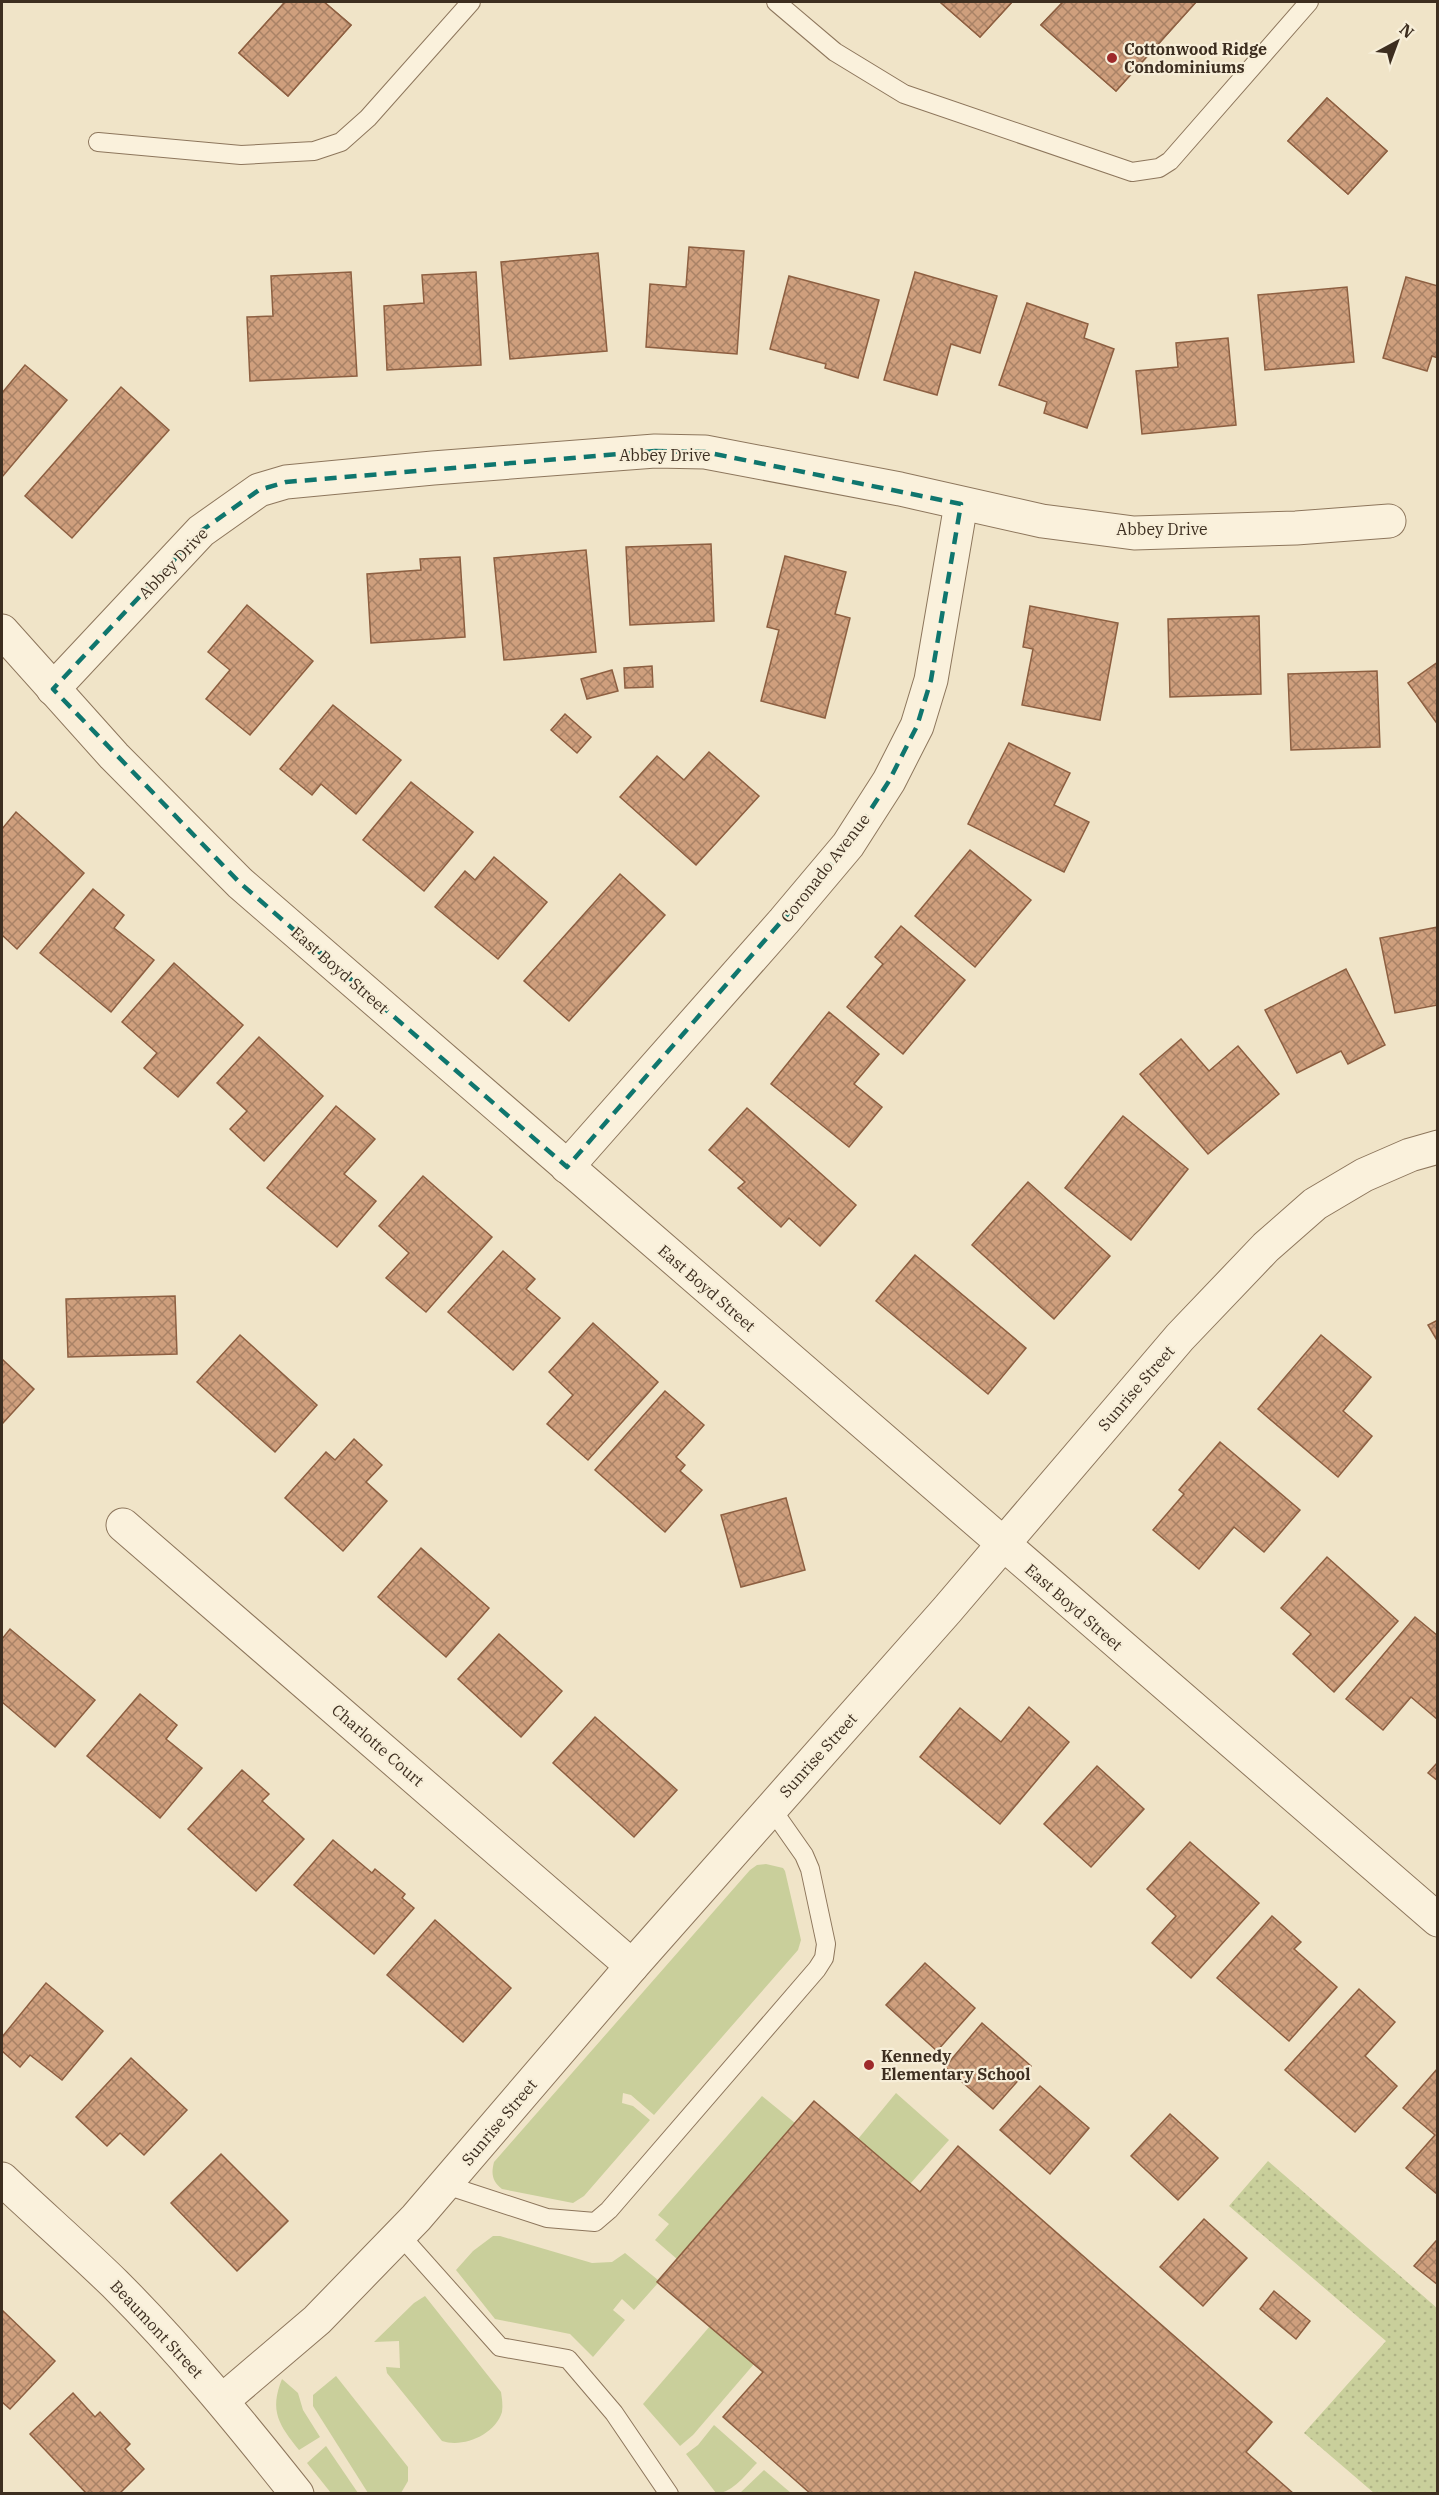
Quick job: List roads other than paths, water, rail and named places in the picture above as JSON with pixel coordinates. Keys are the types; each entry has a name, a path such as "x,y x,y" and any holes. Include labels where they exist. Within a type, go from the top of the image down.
{"street":[{"name":"Abbey Drive","path":"53,689 201,531 260,490 286,482 433,468 655,452 705,452 900,489 1042,521 1134,533 1296,528 1389,521"},
{"name":"Coronado Avenue","path":"567,1167 848,845 889,782 917,726 931,680 961,504"},
{"name":"East Boyd Street","path":"2,631 161,805 240,883 1437,1920"},
{"name":"Sunrise Street","path":"223,2400 317,2320 446,2185 632,1966 947,1610 1179,1337 1266,1247 1315,1204 1364,1175 1410,1155 1437,1147"},
{"name":"Charlotte Court","path":"123,1525 632,1966"},
{"name":"Beaumont Street","path":"2,2179 114,2283 223,2400 297,2493"}],"lane":[{"path":"98,142 242,155 314,151 341,142 368,118 471,2"},
{"path":"776,2 835,52 904,94 1132,172 1159,168 1170,161 1309,2"},
{"path":"446,2185 547,2218 595,2222 609,2210 818,1969 824,1958 826,1944 810,1869 804,1855 771,1808"},
{"path":"400,2235 500,2348 567,2359 614,2413 669,2493"}],"place":[{"name":"Cottonwood Ridge Condominiums","path":"1112,58"},
{"name":"Kennedy Elementary School","path":"869,2065"}]}
